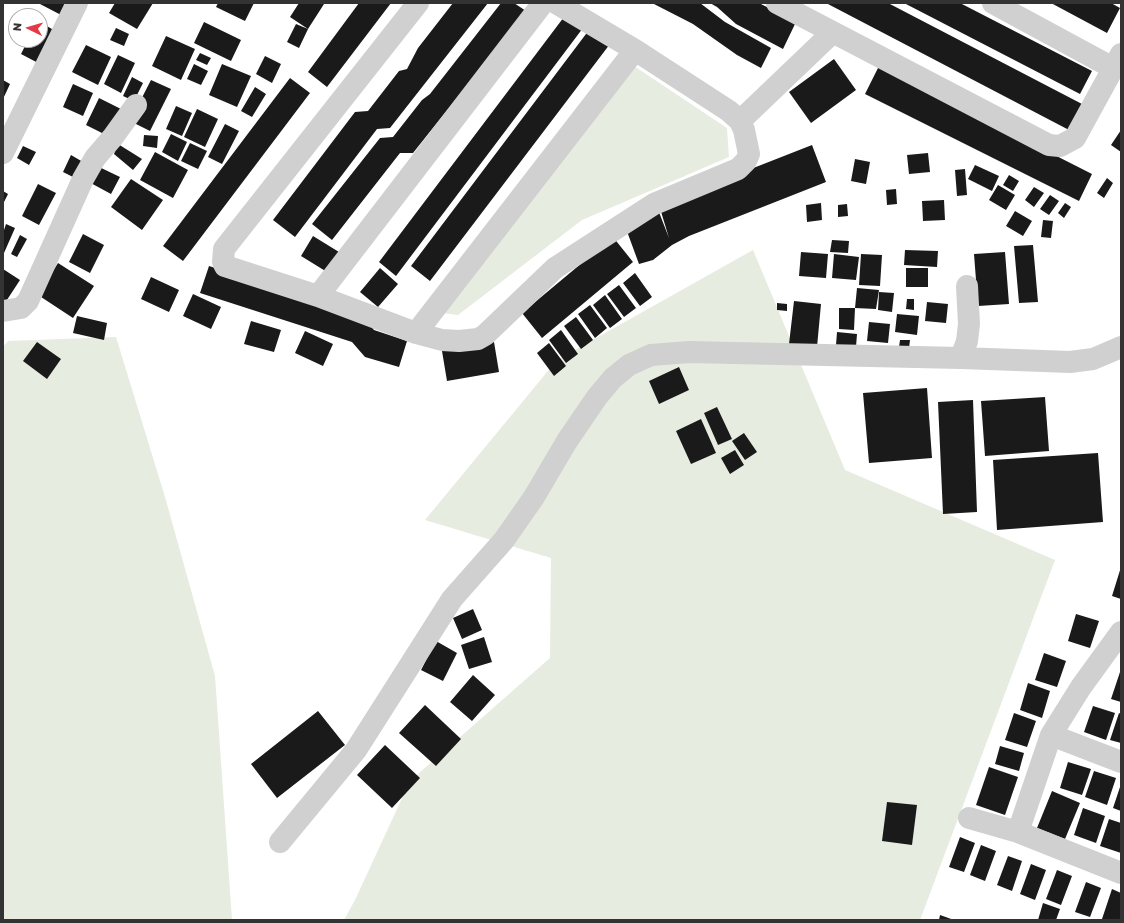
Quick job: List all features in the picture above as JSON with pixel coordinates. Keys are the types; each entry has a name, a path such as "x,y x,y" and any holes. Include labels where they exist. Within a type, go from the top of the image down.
{"street":[{"path":"3,153 77,3"},
{"path":"418,3 224,249 222,257 225,266 318,296 416,333 442,340 459,341 478,339 485,335 554,268 654,204 738,169 746,161 749,154 744,130 740,121 729,111 635,50 556,3"},
{"path":"318,296 543,3"},
{"path":"777,3 1034,138 1055,146 1067,144 1075,138 1117,61 993,3"},
{"path":"740,121 832,33"},
{"path":"416,333 635,50"},
{"path":"3,311 21,308 28,301 94,158 113,137 136,105"},
{"path":"961,358 969,324 967,286"},
{"path":"280,842 356,750 452,600 504,540 534,497 567,441 597,397 613,378 629,365 651,356 689,352 1070,362 1093,359 1121,347"},
{"path":"1018,832 1052,735 1081,687 1119,637"},
{"path":"1052,735 1121,762"},
{"path":"969,818 1018,832 1121,873"}],"shaded area":[{"path":"634,66 727,128 729,157 582,220 458,315 442,313"},
{"path":"753,250 845,470 1055,560 920,920 344,920 355,900 410,781 550,658 551,558 425,520 557,360"},
{"path":"116,337 165,497 215,676 232,920 3,920 3,347 8,341"}],"building":[{"path":"40,3 70,3 63,16"},
{"path":"115,3 153,3 137,29 109,13"},
{"path":"218,3 254,3 245,21 216,7"},
{"path":"299,3 324,4 308,29 290,17"},
{"path":"359,3 391,3 327,87 308,72"},
{"path":"453,3 488,3 390,128 377,129 295,237 273,220 355,112 368,111 399,71 407,69 418,48"},
{"path":"501,3 514,3 526,11 413,153 400,153 332,240 312,224 380,138 393,137 422,100 430,94"},
{"path":"652,3 700,3 725,22 771,48 761,68 737,55 693,24"},
{"path":"710,3 759,3 796,22 783,49 736,24 717,7"},
{"path":"826,3 888,3 1082,104 1069,130"},
{"path":"904,3 960,3 1092,71 1080,94"},
{"path":"1051,3 1111,3 1120,8 1107,33"},
{"path":"567,13 586,24 396,276 379,262"},
{"path":"204,22 241,40 231,61 194,43"},
{"path":"296,24 308,29 299,48 287,42"},
{"path":"592,26 613,40 430,281 411,266"},
{"path":"48,27 57,32 40,64 21,54 24,48 48,48"},
{"path":"116,28 129,34 124,46 110,40"},
{"path":"166,36 195,49 181,80 152,66"},
{"path":"86,45 111,57 98,85 72,72"},
{"path":"200,53 211,58 207,65 196,60"},
{"path":"118,55 135,63 121,93 104,84"},
{"path":"265,56 281,64 272,83 256,74"},
{"path":"834,59 856,90 811,123 789,92"},
{"path":"194,64 208,71 201,85 187,79"},
{"path":"222,64 251,76 237,107 209,95"},
{"path":"879,66 1092,174 1079,201 865,94"},
{"path":"132,77 143,83 134,101 123,96"},
{"path":"290,78 310,93 183,261 163,246"},
{"path":"3,80 10,84 3,99"},
{"path":"151,80 171,89 150,131 130,121"},
{"path":"73,84 93,93 83,116 63,107"},
{"path":"255,87 266,94 252,117 241,111"},
{"path":"99,98 123,110 110,137 86,125"},
{"path":"176,106 192,113 182,136 166,129"},
{"path":"197,109 218,119 205,147 184,137"},
{"path":"225,124 239,131 222,164 208,157"},
{"path":"1121,130 1121,152 1111,145"},
{"path":"171,134 187,142 178,161 162,152"},
{"path":"144,135 158,136 157,148 143,146"},
{"path":"190,143 207,151 198,169 181,161"},
{"path":"118,144 142,159 133,170 114,154"},
{"path":"812,145 826,182 689,236 672,245 653,260 639,264 625,226 657,207 669,238 659,205"},
{"path":"23,146 36,152 29,165 17,158"},
{"path":"155,152 188,170 173,198 140,180"},
{"path":"928,153 930,172 909,174 907,155"},
{"path":"71,155 83,162 75,178 63,172"},
{"path":"855,159 870,162 866,184 851,181"},
{"path":"95,165 120,177 111,194 87,181"},
{"path":"975,165 999,176 992,191 968,179"},
{"path":"965,169 967,195 957,196 955,170"},
{"path":"1009,175 1019,181 1013,191 1003,185"},
{"path":"1107,178 1113,183 1104,198 1097,193"},
{"path":"131,179 163,200 142,230 111,207"},
{"path":"38,184 56,193 39,225 22,216"},
{"path":"998,185 1015,195 1006,210 989,200"},
{"path":"1034,187 1044,193 1034,207 1025,200"},
{"path":"896,189 897,204 887,205 886,190"},
{"path":"3,191 8,194 3,204"},
{"path":"1050,195 1059,201 1049,215 1040,209"},
{"path":"944,200 945,220 923,221 922,201"},
{"path":"821,203 822,220 807,222 806,205"},
{"path":"1065,203 1071,207 1064,218 1058,213"},
{"path":"847,204 848,216 838,217 838,205"},
{"path":"1015,211 1032,221 1023,236 1006,226"},
{"path":"1043,220 1053,221 1051,238 1041,237"},
{"path":"6,224 15,228 4,253 3,233"},
{"path":"83,234 104,245 90,273 69,262"},
{"path":"20,235 27,239 17,257 11,254"},
{"path":"313,236 339,252 327,272 301,256"},
{"path":"613,237 633,262 542,338 522,313"},
{"path":"832,240 849,241 848,253 830,252"},
{"path":"1033,245 1038,302 1019,303 1014,246"},
{"path":"905,250 938,251 937,267 904,265"},
{"path":"801,252 828,254 826,278 799,276"},
{"path":"1005,252 1009,304 978,306 974,254"},
{"path":"834,254 859,257 856,280 832,278"},
{"path":"861,254 882,255 880,286 859,285"},
{"path":"58,263 94,286 73,318 38,295"},
{"path":"209,266 361,315 374,330 407,341 399,367 365,357 352,342 200,293"},
{"path":"380,268 398,284 378,307 360,292"},
{"path":"906,268 928,268 928,287 906,287"},
{"path":"3,269 20,280 3,306"},
{"path":"635,273 652,297 640,306 623,283"},
{"path":"151,277 179,290 169,312 141,299"},
{"path":"619,285 636,308 624,317 607,294"},
{"path":"857,288 879,290 876,309 855,308"},
{"path":"879,292 894,293 892,312 878,310"},
{"path":"193,294 221,307 211,329 183,316"},
{"path":"605,295 622,319 610,328 593,305"},
{"path":"907,299 914,299 914,310 906,309"},
{"path":"794,301 821,304 817,347 789,344"},
{"path":"927,302 948,304 946,323 925,321"},
{"path":"777,303 787,304 787,311 777,310"},
{"path":"590,305 607,328 595,338 578,314"},
{"path":"839,308 855,308 854,330 839,329"},
{"path":"897,314 919,316 917,335 895,332"},
{"path":"77,316 107,323 104,340 73,333"},
{"path":"576,317 593,340 581,349 564,326"},
{"path":"251,321 281,330 274,352 244,344"},
{"path":"869,322 890,324 888,343 867,341"},
{"path":"561,330 578,354 566,363 549,340"},
{"path":"305,331 333,344 323,366 295,353"},
{"path":"837,332 857,334 856,347 836,345"},
{"path":"900,340 910,340 909,348 899,347"},
{"path":"37,342 61,359 47,379 23,361"},
{"path":"494,342 499,372 447,381 442,351"},
{"path":"549,343 566,366 554,376 537,353"},
{"path":"679,367 689,390 659,404 649,381"},
{"path":"927,388 932,458 869,463 863,393"},
{"path":"1045,397 1049,451 985,456 981,401"},
{"path":"973,400 977,512 943,514 938,402"},
{"path":"717,407 732,439 718,445 704,413"},
{"path":"701,419 716,453 691,464 676,431"},
{"path":"744,433 757,452 745,460 732,441"},
{"path":"735,450 744,465 730,474 721,458"},
{"path":"1098,453 1103,522 997,530 993,460"},
{"path":"1121,567 1121,599 1112,596"},
{"path":"473,609 482,630 462,639 453,618"},
{"path":"1076,614 1099,621 1090,648 1068,641"},
{"path":"484,637 492,662 469,669 461,645"},
{"path":"436,641 457,653 443,681 421,670"},
{"path":"1044,653 1066,661 1057,687 1035,680"},
{"path":"1120,672 1121,673 1121,702 1111,699"},
{"path":"473,675 495,695 472,721 450,702"},
{"path":"1028,683 1050,691 1042,718 1020,710"},
{"path":"425,705 461,739 436,766 399,733"},
{"path":"1093,706 1115,713 1106,740 1084,732"},
{"path":"318,711 345,745 277,798 251,764"},
{"path":"1014,713 1036,721 1027,747 1005,740"},
{"path":"1119,713 1121,714 1121,743 1110,740"},
{"path":"385,745 420,778 392,808 357,775"},
{"path":"1000,746 1024,753 1019,771 995,764"},
{"path":"1068,762 1091,769 1082,795 1060,788"},
{"path":"989,767 1018,777 1005,815 976,805"},
{"path":"1094,771 1116,778 1107,805 1085,797"},
{"path":"1121,784 1121,811 1113,808"},
{"path":"1052,791 1080,803 1065,839 1037,828"},
{"path":"887,802 917,805 912,845 882,841"},
{"path":"1083,808 1105,816 1096,843 1074,835"},
{"path":"1109,819 1121,823 1121,853 1100,846"},
{"path":"960,837 975,843 964,872 949,867"},
{"path":"981,845 996,851 985,881 970,875"},
{"path":"1008,856 1022,861 1012,891 997,885"},
{"path":"1031,864 1046,870 1035,900 1020,894"},
{"path":"1057,870 1072,876 1061,905 1046,899"},
{"path":"1086,882 1101,888 1090,917 1075,912"},
{"path":"1112,889 1121,893 1121,920 1102,919"},
{"path":"1043,903 1060,909 1056,920 1038,920"},
{"path":"940,915 954,920 939,920"}]}
